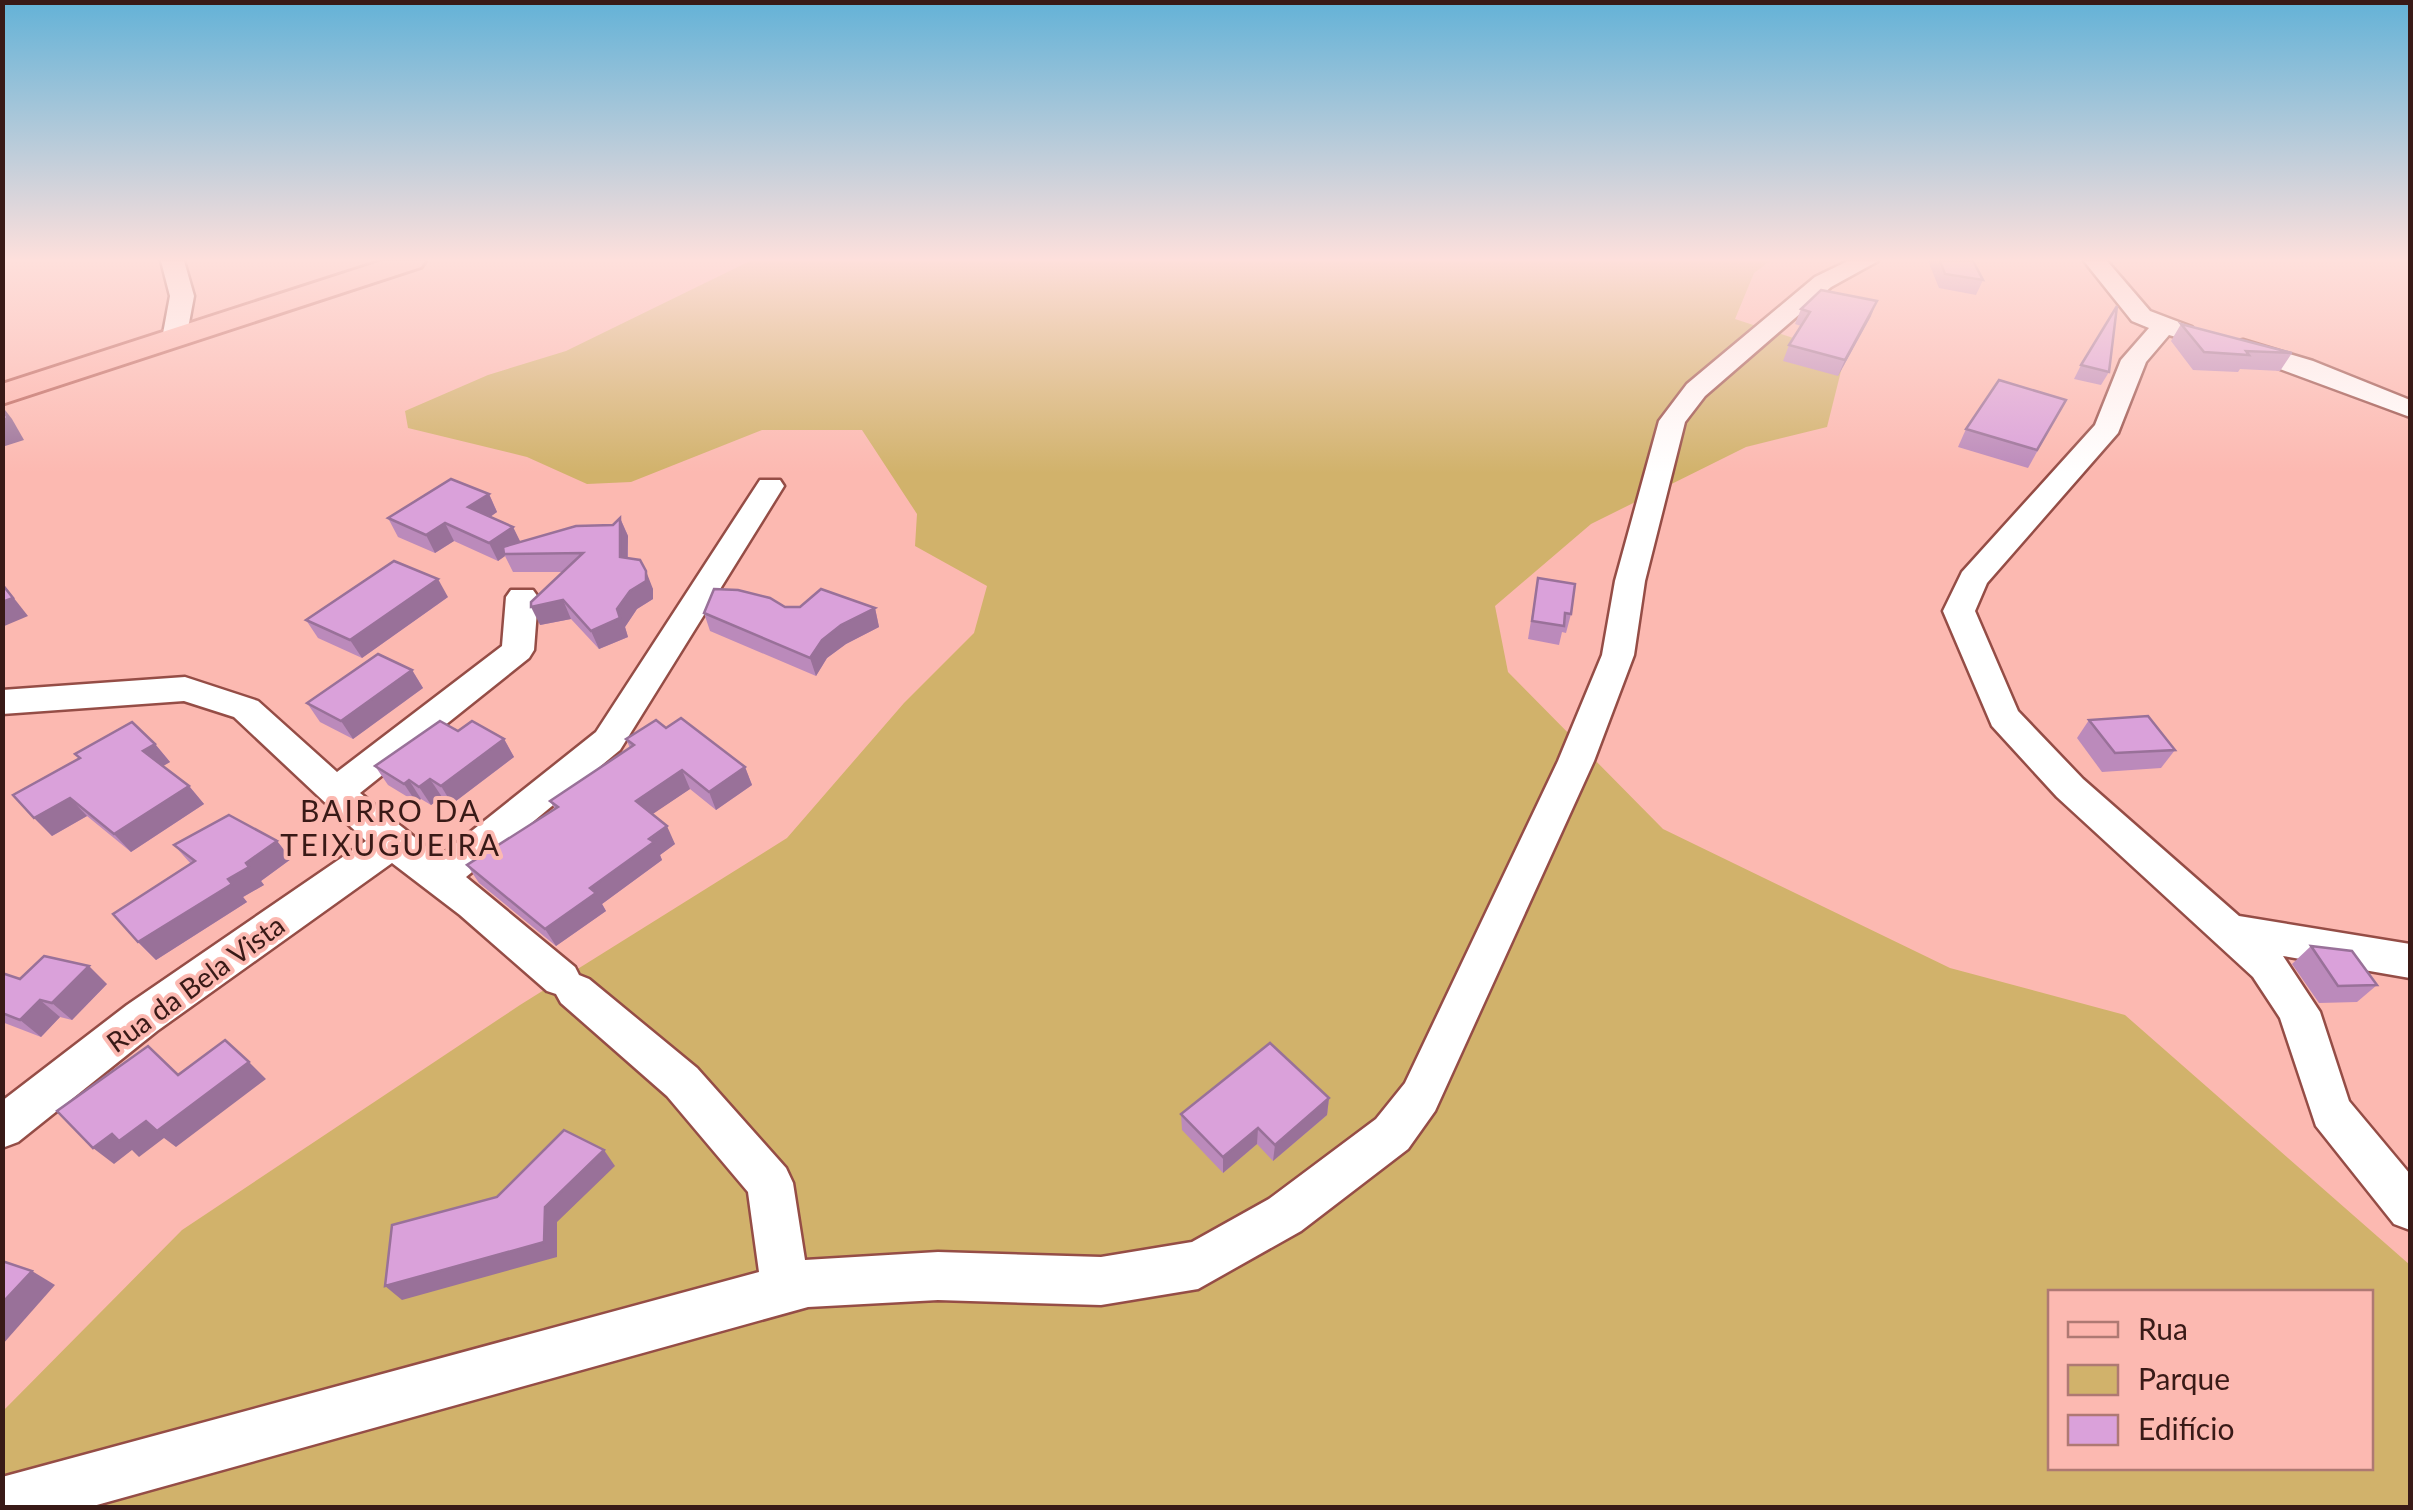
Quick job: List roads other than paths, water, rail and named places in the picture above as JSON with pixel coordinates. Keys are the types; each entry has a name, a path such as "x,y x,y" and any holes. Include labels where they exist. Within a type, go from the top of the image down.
{"main road":[{"path":"2,395 197,331"}],"street":[{"path":"174,339 175,331"},
{"path":"2,1504 808,1283 938,1276 1101,1281 1198,1264 1285,1215 1392,1134 1420,1097 1618,654 1630,581 1672,421 1696,390 1765,331"},
{"path":"2159,331 2134,360 2108,427 1973,579 1959,611 2004,717 2070,788 2234,931 2267,965 2299,1012 2331,1112 2410,1208"},
{"path":"2179,331 2304,366 2410,409"},
{"path":"438,879 608,741 770,486"},
{"path":"336,793 518,650 522,597"},
{"path":"2,702 185,689 246,709 392,843 474,904 682,1082 770,1183 785,1289"},
{"name":"Rua da Bela Vista","path":"2,1128 142,1018 392,843"},
{"path":"2234,931 2410,961"}],"district":[{"name":"BAIRRO DA TEIXUGUEIRA","path":"391,827"}]}
